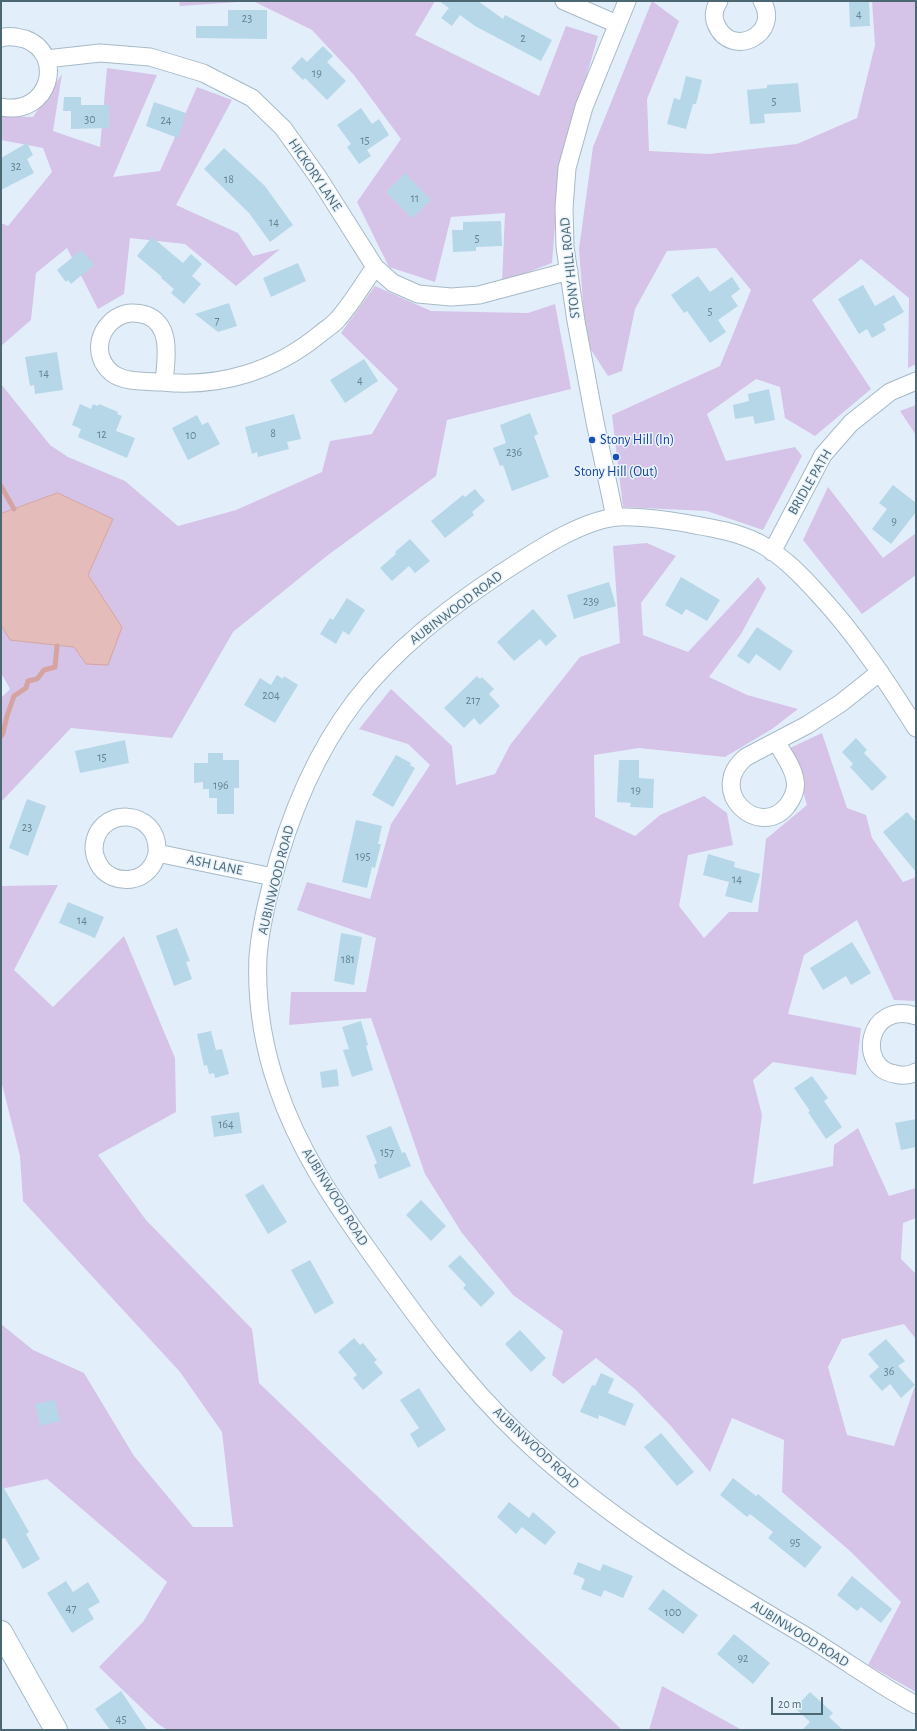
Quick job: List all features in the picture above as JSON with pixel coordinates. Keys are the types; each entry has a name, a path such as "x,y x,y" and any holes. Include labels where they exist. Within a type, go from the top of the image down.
{"main road":[{"path":"1,1632 56,1730"}],"street":[{"path":"564,1 617,24"},
{"name":"STONY HILL ROAD","path":"615,517 594,422 565,247 564,208 567,168 584,107 627,1"},
{"path":"714,2 715,21 718,29 724,36 739,42 748,41 756,37 766,24 767,15 762,1"},
{"path":"1,38 18,37 30,41 39,48 46,59 48,70 47,82 43,92 35,101 25,107 13,109 1,107"},
{"name":"HICKORY LANE","path":"46,59 100,53 150,57 203,72 252,98 283,128 314,171 375,267 394,283 418,294 451,297 479,295 569,271"},
{"path":"164,382 166,343 164,332 158,323 139,313 128,313 117,316 108,323 102,333 99,344 100,355 105,365 113,374 123,378 180,384 230,380 266,368 302,349 338,319 375,267"},
{"name":"BRIDLE PATH","path":"772,552 823,455 851,423 879,400 890,392 916,381"},
{"path":"615,517 674,522 733,533 757,542 772,552 789,564 833,609 858,640 916,728"},
{"name":"AUBINWOOD ROAD","path":"615,517 585,526 551,542 469,595 403,648 356,700 321,752 295,810 273,877 262,927 258,953 258,982 264,1039 276,1083 295,1131 321,1181 439,1348 485,1401 518,1435 604,1508 687,1565 813,1641 916,1706"},
{"path":"776,742 792,770 795,780 795,791 788,805 776,814 765,817 755,816 745,811 737,804 732,789 733,773 739,764 746,757 807,725 841,703 880,672"},
{"name":"ASH LANE","path":"157,853 273,877"},
{"path":"916,1016 906,1013 896,1013 887,1017 879,1023 873,1032 871,1041 872,1052 876,1061 882,1068 891,1074 902,1076 916,1072"}],"shaded area":[{"path":"179,1 253,1 180,6"},
{"path":"253,1 435,1 415,35 539,96 566,26 598,36 559,172 552,263 502,282 505,213 451,217 435,282 389,267 357,202 401,139 354,75 312,30"},
{"path":"652,1 679,21 647,99 649,151 709,154 797,144 857,118 875,45 872,1 916,1 916,364 908,368 909,298 861,259 812,300 871,389 815,436 785,418 780,387 756,379 707,414 726,461 795,447 802,456 763,530 707,511 623,507 612,415 720,366 751,290 716,248 667,251 635,309 622,371 608,376 586,342 579,249 593,147"},
{"path":"107,68 157,75 113,177 160,171 197,87 232,100 176,205 238,233 253,256 280,249 236,286 185,244 130,238 124,294 98,309 67,248 36,273 31,320 1,346 1,223 8,226 52,172 43,148 1,140 1,116 33,117 62,74 53,131 100,147"},
{"path":"375,286 431,311 528,313 555,304 571,389 447,420 436,476 328,555 233,632 172,738 71,728 1,802 1,698 10,689 1,673 1,625 11,640 74,647 86,664 122,627 88,575 113,519 58,493 1,514 1,384 50,445 68,457 125,481 178,526 236,510 322,472 330,441 372,434 398,389 341,333"},
{"path":"916,405 916,435 900,411"},
{"path":"828,487 883,558 916,533 916,575 862,614 803,540"},
{"path":"58,493 113,519 88,575 122,627 108,665 86,664 74,647 10,640 1,625 1,514"},
{"path":"647,543 676,556 641,603 643,635 688,652 758,577 766,588 741,634 709,677 747,695 798,709 772,729 725,757 639,748 594,755 595,817 635,836 660,815 704,796 727,813 733,845 688,855 679,906 704,938 729,912 758,912 766,839 807,805 790,748 822,733 847,808 866,815 872,838 903,882 916,877 916,1001 894,1000 857,920 804,955 788,1014 861,1028 856,1075 773,1062 753,1080 762,1115 753,1184 833,1166 834,1145 858,1128 889,1196 916,1188 916,1218 903,1223 901,1259 916,1274 916,1339 904,1324 842,1339 828,1367 847,1435 894,1446 916,1383 916,1692 868,1665 901,1602 850,1551 782,1492 784,1440 732,1418 710,1472 669,1424 635,1389 596,1358 563,1384 552,1375 563,1331 513,1295 462,1233 425,1174 371,1018 289,1025 291,992 366,992 376,938 297,910 307,882 370,899 391,824 430,765 408,744 359,729 391,689 452,746 456,785 495,774 510,745 580,657 620,643 613,546"},
{"path":"58,885 14,970 53,1007 124,936 175,1058 176,1112 98,1155 146,1220 252,1329 259,1383 622,1730 167,1730 157,1723 99,1667 143,1622 167,1582 47,1479 1,1489 1,1324 33,1350 84,1373 134,1456 193,1527 233,1527 222,1432 180,1372 23,1201 20,1156 1,1080 1,886"},
{"path":"662,1686 742,1730 649,1730"}],"building":[{"path":"439,1 478,1 503,19 505,15 552,40 541,61 475,26 460,15 452,26 441,18 449,8"},
{"path":"869,1 870,26 850,27 849,2"},
{"path":"228,10 267,10 267,39 196,38 196,26 228,26"},
{"path":"323,46 333,56 327,62 346,81 327,100 305,78 303,80 291,68 302,57 307,62"},
{"path":"686,76 702,80 696,104 693,104 686,129 667,124 674,98 680,100"},
{"path":"798,83 801,112 764,114 765,123 750,124 747,90 767,88 767,85"},
{"path":"64,97 81,97 81,105 109,105 109,128 71,129 71,111 63,111"},
{"path":"154,102 186,113 178,138 146,126"},
{"path":"361,108 372,124 379,119 389,135 367,150 371,156 359,164 347,147 351,144 337,125"},
{"path":"27,143 33,155 27,159 34,173 1,190 1,158"},
{"path":"224,148 265,186 293,225 270,242 249,213 204,169"},
{"path":"405,173 431,200 412,218 386,192"},
{"path":"501,221 502,246 476,247 476,251 453,252 452,230 463,230 463,222"},
{"path":"152,237 183,263 191,254 202,264 192,276 201,284 184,304 171,293 174,289 137,256"},
{"path":"81,250 94,265 71,284 68,280 66,282 57,270"},
{"path":"298,263 306,281 271,297 263,278"},
{"path":"698,276 710,292 732,277 740,289 731,296 738,306 718,320 726,332 710,343 687,311 684,313 671,295"},
{"path":"863,285 875,306 894,295 904,312 883,324 886,330 872,338 867,329 859,334 838,299"},
{"path":"229,303 237,326 218,332 195,314"},
{"path":"57,352 63,390 35,394 34,385 30,386 25,357"},
{"path":"364,359 378,381 345,403 330,380"},
{"path":"769,389 775,420 755,424 753,416 735,419 733,405 749,401 748,394"},
{"path":"80,404 91,409 93,404 98,406 99,404 118,412 117,414 122,416 116,431 135,438 127,458 78,437 81,429 72,425"},
{"path":"530,413 538,434 534,436 549,477 512,491 503,465 500,466 493,448 506,443 500,425"},
{"path":"294,414 301,439 287,442 289,449 258,457 257,452 252,454 245,427"},
{"path":"197,415 202,425 208,422 220,444 188,460 172,428"},
{"path":"893,485 916,503 916,512 891,544 872,529 887,509 879,503"},
{"path":"475,489 485,501 472,512 474,515 445,538 431,521 463,495 465,497"},
{"path":"410,539 430,561 415,573 409,566 392,581 380,568"},
{"path":"681,577 720,600 707,621 686,609 682,615 665,605"},
{"path":"609,582 616,606 574,619 567,595"},
{"path":"347,598 365,610 349,635 343,631 336,644 320,634 330,618 333,620"},
{"path":"533,609 557,636 546,646 540,639 514,661 497,642"},
{"path":"757,627 793,651 780,671 756,654 749,664 737,656"},
{"path":"277,675 283,679 284,676 298,685 275,723 244,705 260,678 271,685"},
{"path":"477,676 480,679 482,677 494,689 489,694 500,706 480,725 474,718 464,728 444,708"},
{"path":"856,738 867,750 864,753 887,777 872,791 850,767 853,764 842,752"},
{"path":"125,740 129,763 80,773 75,751"},
{"path":"208,753 223,753 223,760 239,760 239,788 234,788 234,814 217,814 217,798 209,798 209,789 203,789 203,782 194,783 194,763 208,763"},
{"path":"396,755 411,763 410,765 415,768 393,807 372,795"},
{"path":"619,760 639,760 639,778 654,779 653,808 630,807 631,803 617,802"},
{"path":"27,799 46,806 28,856 9,848"},
{"path":"907,812 916,822 916,872 883,832"},
{"path":"356,820 382,826 378,844 381,844 375,868 372,867 367,888 342,882"},
{"path":"708,854 735,862 734,867 760,874 752,903 725,896 729,882 703,875"},
{"path":"68,902 104,917 95,938 59,923"},
{"path":"177,928 190,961 186,962 192,979 174,986 156,936"},
{"path":"341,933 362,937 354,985 334,981"},
{"path":"852,942 871,973 851,985 846,976 823,990 810,968"},
{"path":"361,1021 373,1070 352,1077 343,1050 349,1049 342,1027"},
{"path":"211,1031 216,1050 222,1049 229,1074 215,1078 214,1073 209,1074 207,1065 204,1066 197,1034"},
{"path":"337,1069 339,1086 322,1088 320,1072"},
{"path":"812,1076 828,1098 824,1101 842,1127 826,1139 808,1112 810,1111 794,1088"},
{"path":"239,1112 242,1133 214,1137 211,1116"},
{"path":"916,1119 916,1147 901,1150 895,1123"},
{"path":"391,1126 402,1153 405,1152 411,1166 379,1179 374,1165 377,1163 366,1136"},
{"path":"263,1184 287,1222 268,1234 245,1195"},
{"path":"421,1200 446,1226 431,1241 406,1215"},
{"path":"460,1255 495,1293 481,1307 463,1288 466,1285 448,1266"},
{"path":"310,1260 334,1303 315,1314 291,1270"},
{"path":"520,1330 546,1358 531,1372 505,1344"},
{"path":"354,1338 360,1345 363,1343 377,1360 374,1362 383,1373 363,1390 353,1378 357,1375 338,1352"},
{"path":"886,1339 905,1361 898,1366 915,1385 901,1398 890,1384 882,1391 869,1376 879,1367 868,1354"},
{"path":"601,1373 614,1379 608,1393 634,1404 625,1426 599,1415 598,1419 580,1412 592,1385 595,1386"},
{"path":"419,1388 446,1430 418,1448 410,1434 419,1428 400,1400"},
{"path":"55,1400 60,1421 40,1426 35,1404"},
{"path":"661,1433 694,1472 677,1486 644,1447"},
{"path":"733,1478 756,1496 758,1494 822,1547 805,1568 768,1538 773,1532 750,1514 747,1517 720,1495"},
{"path":"1,1483 29,1532 26,1534 40,1559 23,1569 5,1538 1,1539"},
{"path":"509,1502 529,1518 533,1512 556,1532 545,1545 522,1527 516,1534 497,1517"},
{"path":"578,1562 600,1571 603,1564 633,1576 623,1598 604,1590 601,1597 581,1589 585,1579 573,1574"},
{"path":"852,1576 892,1609 881,1623 861,1607 857,1611 837,1595"},
{"path":"66,1581 73,1592 88,1582 100,1602 88,1609 94,1619 72,1633 47,1593"},
{"path":"663,1589 698,1615 683,1634 648,1609"},
{"path":"734,1634 770,1663 753,1684 717,1654"},
{"path":"121,1691 147,1730 110,1730 95,1709"},
{"path":"810,1692 833,1713 829,1717 843,1730 802,1730 810,1722 795,1708"}],"waterway":[{"path":"1,486 14,509"},
{"path":"1,736 14,696 26,688 28,681 37,679 44,670 55,667 57,646"}],"place":[{"name":"Stony Hill (In)","path":"592,440"},
{"name":"Stony Hill (Out)","path":"616,457"}]}
